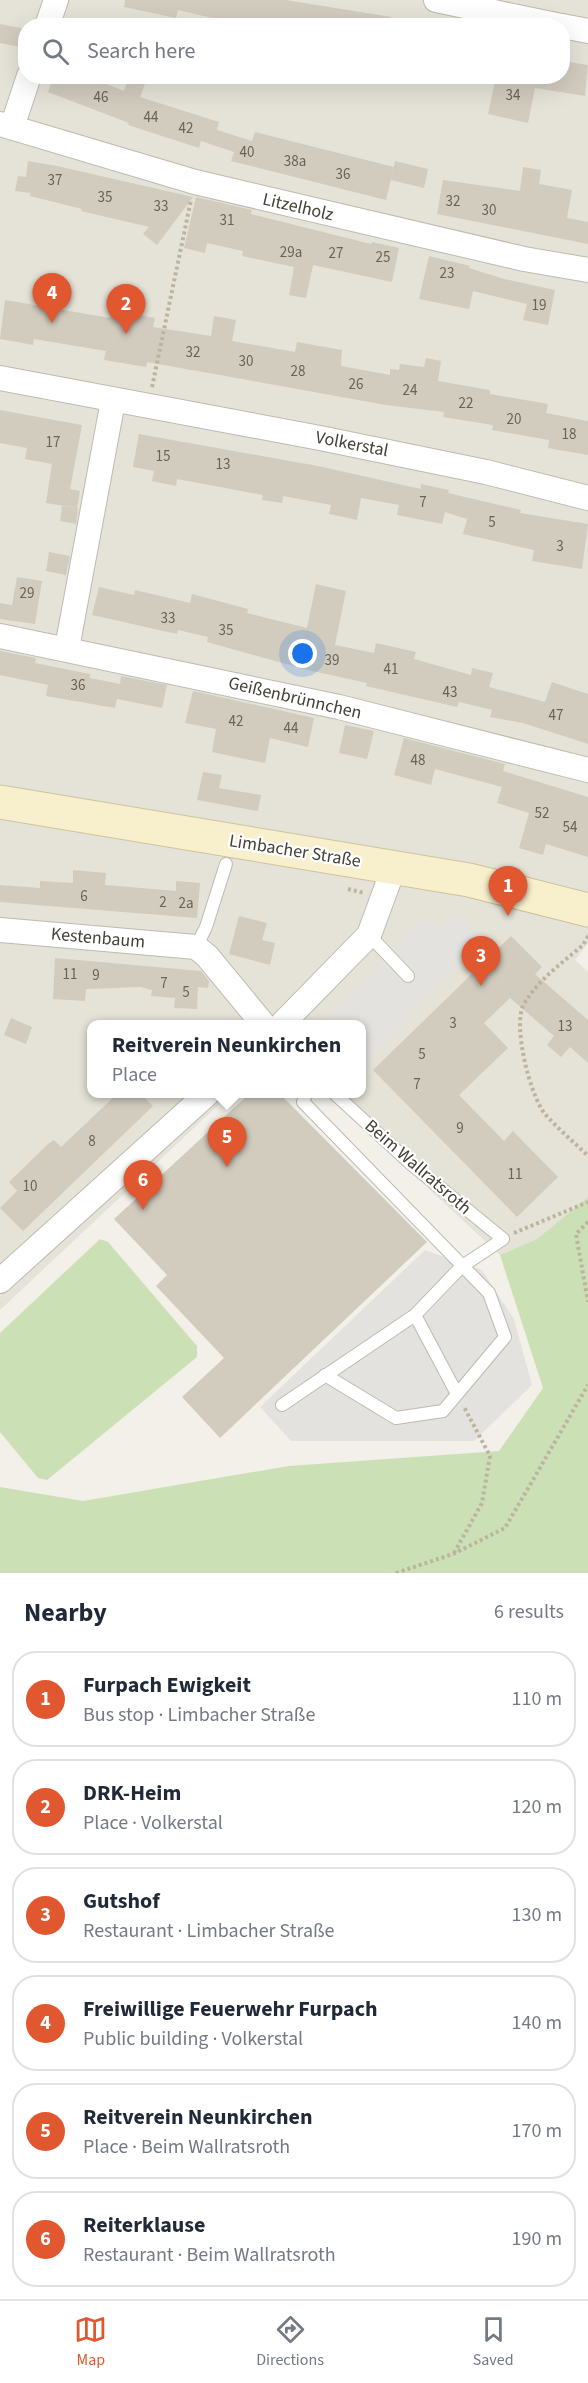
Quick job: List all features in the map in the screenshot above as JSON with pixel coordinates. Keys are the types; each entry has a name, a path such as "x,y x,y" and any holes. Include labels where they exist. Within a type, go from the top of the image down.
{"main road":[{"name":"Limbacher Straße","path":"0,802 469,880 588,910"}],"street":[{"path":"50,18 56,0"},
{"path":"436,0 523,18"},
{"path":"570,28 588,31"},
{"path":"6,126 25,84"},
{"name":"Litzelholz","path":"6,126 195,182 524,259 588,270"},
{"name":"Volkerstal","path":"0,378 320,438 486,472 588,498"},
{"path":"67,648 113,401"},
{"name":"Geißenbrünnchen","path":"0,636 67,648 339,707 588,770"},
{"path":"286,1020 369,935 394,867"},
{"name":"Kestenbaum","path":"0,930 196,947"},
{"path":"196,947 207,956 259,1020"},
{"path":"0,1281 203,1098"}],"lane":[{"path":"196,947 206,927 226,864"},
{"path":"369,935 408,976"},
{"path":"304,1098 303,1102 461,1267 489,1293 505,1337 443,1411 396,1418 325,1376"},
{"name":"Beim Wallratsroth","path":"338,1098 410,1163 503,1239"},
{"path":"282,1405 415,1315 461,1267 503,1239"},
{"path":"415,1315 457,1394"}],"path":[{"path":"148,407 195,182"},
{"path":"588,936 582,945 532,993 522,1006 520,1023 522,1058 543,1112 588,1156"},
{"path":"582,945 588,950"},
{"path":"503,1239 588,1202"},
{"path":"588,1222 576,1234 588,1302"},
{"path":"396,1573 453,1554 505,1528 588,1385"},
{"path":"453,1554 482,1503 490,1456 457,1394"}],"shaded area":[{"path":"0,0 588,0 588,943 575,960 588,972 588,1197 537,1239 500,1255 331,1098 366,1098 366,1020 87,1020 87,1098 226,1098 0,1310"},
{"path":"456,912 483,938 366,1063 366,1020 325,1020 423,916 438,930"},
{"path":"425,1250 482,1270 514,1319 532,1385 474,1441 291,1441 260,1407"}],"green space":[{"path":"588,1197 588,1573 0,1573 0,1487 83,1501 289,1466 499,1451 543,1388 500,1255 537,1239"},
{"path":"100,1239 108,1242 197,1346 197,1357 47,1480 38,1478 0,1432 0,1333"}],"building":[{"path":"125,0 286,0 391,17 212,18 178,10 176,18 124,7"},
{"path":"0,24 18,27 18,46 0,43"},
{"path":"570,62 588,65 585,96 535,88 528,123 488,114 494,84 570,84"},
{"path":"51,84 107,84 124,91 126,84 145,84 140,97 219,122 217,130 252,141 255,132 394,167 386,200 231,161 234,152 201,141 199,148 128,125 129,123 48,92"},
{"path":"28,161 193,197 157,245 143,234 149,227 81,211 82,209 30,196 31,193 15,191 18,176 26,177"},
{"path":"395,161 428,169 424,188 391,180"},
{"path":"523,167 541,170 539,184 572,190 567,218 588,222 588,244 437,214 443,180 520,191"},
{"path":"196,197 252,210 251,214 371,244 372,242 399,248 392,282 313,265 306,298 289,295 294,267 242,256 243,251 207,243 205,253 184,248"},
{"path":"429,256 470,266 469,268 504,279 555,290 548,325 523,320 527,304 473,291 469,309 419,299"},
{"path":"5,300 110,318 111,310 155,318 153,327 211,336 214,316 236,320 232,341 295,352 297,342 342,350 341,366 390,375 390,369 399,370 400,364 424,367 426,358 441,361 438,381 490,390 490,394 548,404 546,413 588,421 588,455 548,448 549,440 492,430 493,425 443,417 444,412 386,405 147,362 146,367 104,360 106,351 34,339 33,345 0,339"},
{"path":"0,410 82,425 70,489 80,491 77,508 46,503 52,464 25,459 27,448 0,443"},
{"path":"139,434 318,466 421,489 421,484 449,490 448,493 521,510 520,513 588,524 582,569 532,561 534,550 463,534 467,519 445,512 442,524 397,515 399,505 361,498 357,520 329,514 331,505 283,496 282,503 262,500 263,495 177,479 176,486 152,481 154,471 133,467"},
{"path":"62,506 78,508 76,524 60,521"},
{"path":"49,552 70,556 66,575 46,571"},
{"path":"17,577 42,581 35,624 0,619 0,603 12,605"},
{"path":"316,584 346,591 335,645 374,653 376,643 416,652 414,659 471,675 472,668 493,673 489,687 545,702 552,682 588,694 588,744 523,723 490,717 492,710 459,702 457,707 366,686 367,683 304,669 207,642 208,637 178,630 177,634 92,615 99,587 134,595 135,590 190,603 192,594 248,609 247,613 307,628"},
{"path":"0,651 36,658 35,663 90,674 90,678 120,684 121,676 167,685 162,708 117,699 115,708 46,696 48,685 0,675"},
{"path":"193,691 314,718 308,747 270,738 265,763 212,752 216,729 185,723"},
{"path":"345,725 374,731 367,759 339,753"},
{"path":"404,738 505,764 503,771 588,797 588,857 546,844 543,855 519,848 529,813 497,803 502,787 435,769 431,785 394,775"},
{"path":"203,772 222,775 219,788 261,795 258,811 197,800"},
{"path":"73,870 106,873 105,885 176,891 176,881 200,883 197,918 0,902 0,885 40,888 40,881 73,883"},
{"path":"239,916 267,923 262,940 275,943 270,965 229,954"},
{"path":"511,936 542,967 535,974 588,1020 588,1063 570,1047 561,1057 547,1045 554,1036 510,998 484,1023 508,1048 459,1095 504,1141 513,1131 558,1177 517,1217 373,1070"},
{"path":"55,958 201,971 209,981 208,988 198,987 197,1009 174,1008 175,998 151,996 152,990 141,987 86,989 85,1001 53,999"},
{"path":"11,1018 32,1027 26,1044 4,1035"},
{"path":"113,1098 145,1098 153,1106 23,1231 0,1208 17,1191 9,1182 48,1144 54,1140 61,1147"},
{"path":"245,1098 284,1098 427,1242 220,1438 182,1397 224,1358 156,1286 167,1275 114,1219"}],"place":[{"name":"Freiwillige Feuerwehr Furpach","path":"52,323"},
{"name":"DRK-Heim","path":"126,334"},
{"name":"Furpach Ewigkeit","path":"508,916"},
{"name":"Gutshof","path":"481,986"},
{"name":"Reitverein Neunkirchen","path":"227,1167"},
{"name":"Reiterklause","path":"143,1210"}]}
